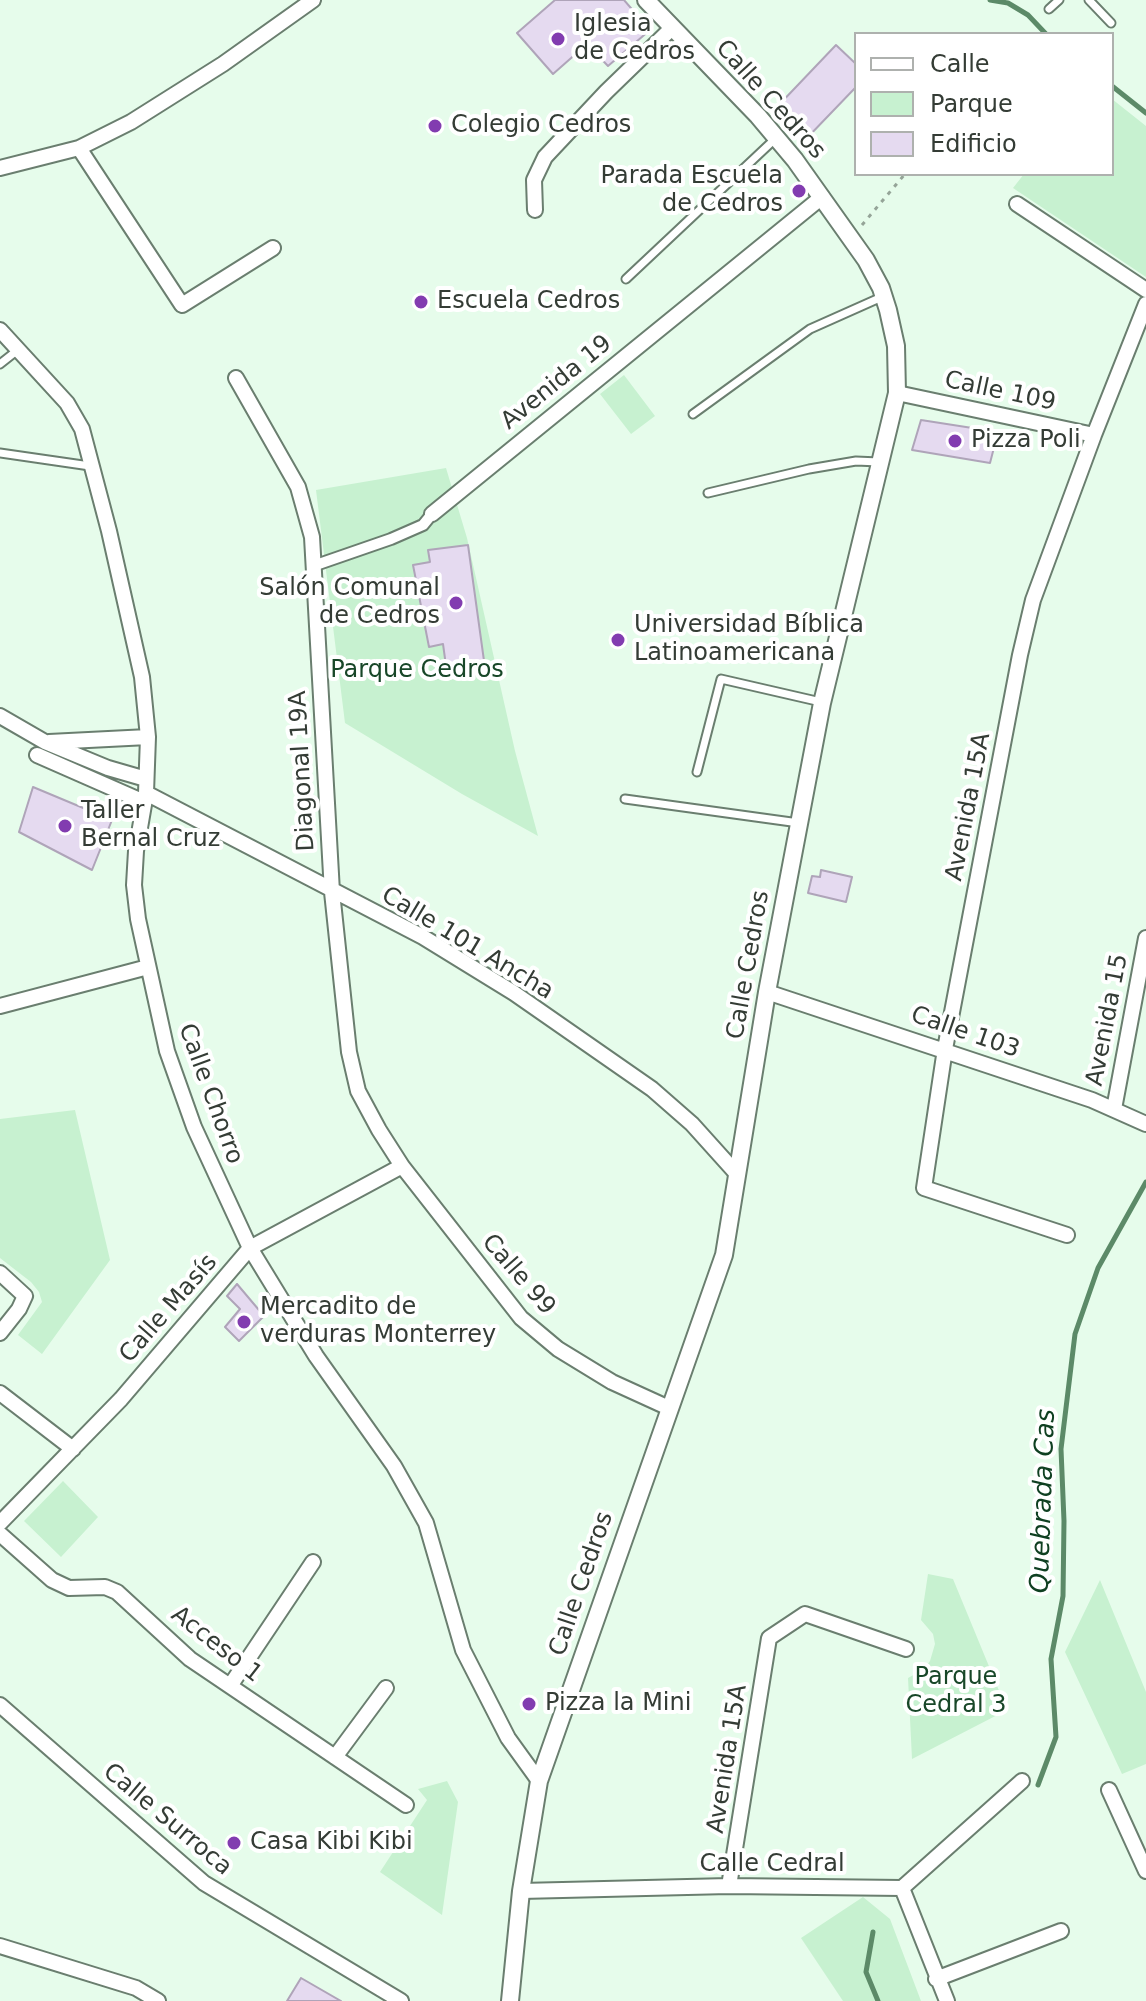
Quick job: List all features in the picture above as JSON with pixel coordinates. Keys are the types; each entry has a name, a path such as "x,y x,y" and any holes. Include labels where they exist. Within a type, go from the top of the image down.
{"street":[{"name":"Calle Cedros","path":"510,2001 521,1891 539,1781 724,1255 767,992 822,703 897,393 896,346 884,296 866,260 776,138 646,0"},
{"path":"0,168 79,148 131,122 223,64 303,3"},
{"path":"535,210 534,180 545,157 672,28"},
{"path":"79,148 182,305 273,248"},
{"name":"Avenida 19","path":"432,514 822,197"},
{"path":"1017,204 1146,290"},
{"name":"Avenida 15A","path":"1067,1235 924,1188 945,1049 1033,600 1146,304"},
{"name":"Calle Chorro","path":"0,330 67,403 82,429 93,466 142,677 148,737 134,885 167,1051 194,1127 250,1248 316,1356 394,1466 426,1523 463,1650 508,1738 539,1781"},
{"name":"Diagonal 19A","path":"236,378 298,487 312,537 332,892 349,1052 358,1091 402,1166"},
{"name":"Calle 109","path":"897,393 1094,435"},
{"path":"313,566 391,539 423,525 432,514"},
{"path":"0,716 41,748 145,791"},
{"path":"41,748 148,737"},
{"path":"41,748 108,768 145,791"},
{"name":"Calle 101 Ancha","path":"145,791 332,892 423,937 514,993 652,1089 692,1124 737,1174"},
{"name":"Avenida 15","path":"1114,1109 1146,938"},
{"path":"0,1006 148,967"},
{"name":"Calle 103","path":"767,992 945,1049 1114,1109 1146,1124"},
{"name":"Calle Masís","path":"0,1523 121,1399 250,1248 402,1166"},
{"name":"Calle 99","path":"402,1166 521,1318 571,1357 612,1382 669,1408"},
{"path":"0,1273 25,1296 0,1333"},
{"path":"0,1393 73,1449"},
{"name":"Acceso 1","path":"0,1534 52,1580 69,1588 105,1587 117,1592 190,1659 406,1805"},
{"path":"230,1686 313,1562"},
{"name":"Avenida 15A","path":"729,1886 769,1638 805,1614 906,1649"},
{"path":"335,1757 386,1688"},
{"name":"Calle Surroca","path":"0,1705 204,1883 401,2001"},
{"path":"947,2001 902,1888 1022,1781"},
{"path":"1109,1790 1146,1871"},
{"name":"Calle Cedral","path":"521,1891 729,1886 902,1888"},
{"path":"936,1979 1061,1931"},
{"path":"0,1946 136,1988 158,2001"}],"lane":[{"path":"1049,9 1059,0"},
{"path":"1089,0 1111,23"},
{"path":"626,279 776,138"},
{"path":"693,414 810,329 884,296"},
{"path":"0,364 19,349"},
{"path":"0,453 93,466"},
{"path":"708,493 809,469 856,461 879,462"},
{"path":"697,772 721,679 822,703"},
{"path":"625,799 799,823"}],"path":[{"path":"851,237 903,176"}],"green space":[{"path":"1114,101 1146,126 1146,277 1013,188 1022,176 1114,176"},
{"path":"624,375 655,416 631,434 600,394"},
{"name":"Parque Cedros","path":"446,468 467,538 515,751 538,836 345,723 316,490"},
{"path":"75,1110 110,1260 42,1354 18,1335 42,1302 39,1292 0,1258 0,1119"},
{"path":"63,1481 98,1517 61,1557 24,1521"},
{"name":"Parque Cedral 3","path":"928,1574 953,1579 1007,1710 912,1759 908,1678 924,1669 935,1644 933,1634 921,1620"},
{"path":"1100,1580 1146,1692 1146,1764 1122,1774 1065,1652"},
{"path":"447,1781 458,1802 442,1915 380,1872 427,1800 418,1789"},
{"path":"863,1897 890,1919 921,2001 843,2001 801,1938"}],"building":[{"name":"Iglesia de Cedros","path":"555,0 624,0 650,30 608,66 587,44 553,74 517,33"},
{"path":"836,45 854,62 854,89 806,139 775,109"},
{"name":"Pizza Poli","path":"921,420 998,432 990,463 912,450"},
{"name":"Salón Comunal de Cedros","path":"468,545 485,668 447,673 443,644 429,647 413,565 430,562 428,550"},
{"name":"Taller Bernal Cruz","path":"33,787 112,820 92,870 19,832"},
{"path":"821,870 852,877 846,902 808,893 812,876 820,877"},
{"name":"Mercadito de verduras Monterrey","path":"237,1284 264,1316 239,1341 225,1327 240,1309 227,1296"},
{"path":"301,1978 341,2001 287,2001"}],"waterway":[{"name":"Quebrada Cas","path":"990,0 1008,3 1028,15 1044,32"},
{"name":"Quebrada Cas","path":"1114,88 1146,113"},
{"name":"Quebrada Cas","path":"1038,1785 1056,1737 1051,1659 1063,1596 1061,1449 1075,1334 1098,1268 1146,1182"},
{"name":"Quebrada Cas","path":"873,1932 866,1972 878,2001"}],"place":[{"name":"Iglesia de Cedros","path":"558,39"},
{"name":"Colegio Cedros","path":"435,126"},
{"name":"Parada Escuela de Cedros","path":"799,191"},
{"name":"Escuela Cedros","path":"421,302"},
{"name":"Pizza Poli","path":"955,441"},
{"name":"Salón Comunal de Cedros","path":"456,603"},
{"name":"Universidad Bíblica Latinoamericana","path":"618,640"},
{"name":"Taller Bernal Cruz","path":"65,826"},
{"name":"Mercadito de verduras Monterrey","path":"244,1322"},
{"name":"Pizza la Mini","path":"529,1704"},
{"name":"Casa Kibi Kibi","path":"234,1843"}]}
